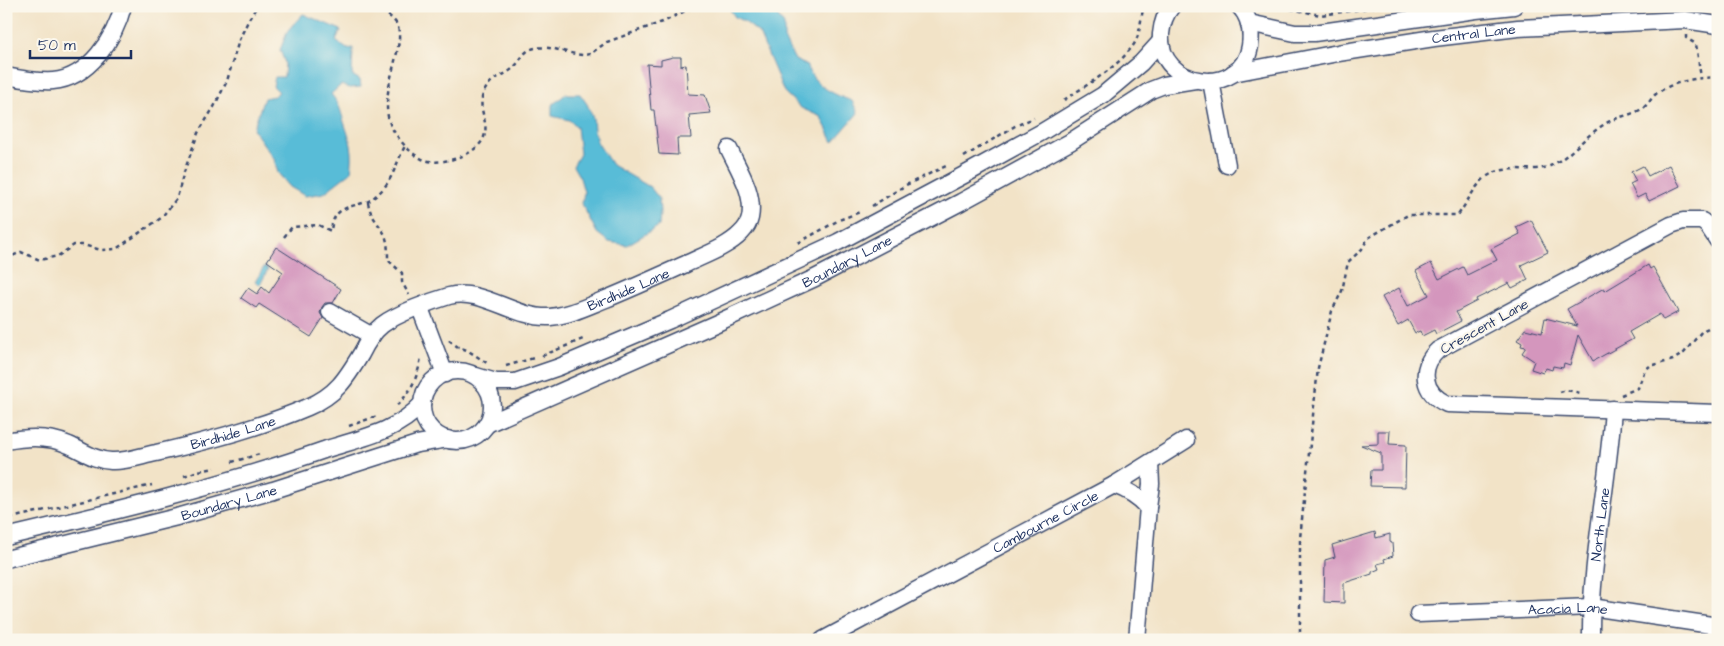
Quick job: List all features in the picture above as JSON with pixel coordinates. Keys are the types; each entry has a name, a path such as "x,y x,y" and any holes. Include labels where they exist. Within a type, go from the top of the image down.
{"street":[{"path":"6,76 53,81 76,74 99,53 118,24 123,6"},
{"path":"1172,6 1161,26 1160,42 1165,57 1174,69 1188,78 1203,80 1227,165"},
{"path":"1233,73 1243,63 1249,51 1252,37 1250,23 1239,6"},
{"name":"Central Lane","path":"1250,23 1295,33 1314,33 1514,6"},
{"name":"Central Lane","path":"1203,80 1218,80 1233,73 1338,53 1434,38 1518,28 1685,20 1718,25"},
{"name":"Boundary Lane","path":"476,376 496,382 515,382 559,367 678,316 838,242 990,161 1103,95 1141,63 1160,42"},
{"name":"Boundary Lane","path":"487,424 717,324 815,278 961,202 1070,142 1120,112 1151,90 1164,85 1203,80"},
{"name":"Birdhide Lane","path":"6,441 27,438 58,441 102,460 114,461 178,448 294,413 324,399 342,384 372,336 383,324 405,312 448,296 463,294 484,299 520,313 550,317 567,314 625,291 712,252 741,233 750,219 750,196 729,149"},
{"name":"Crescent Lane","path":"1718,241 1702,221 1683,221 1671,225 1438,350 1432,356 1426,369 1427,386 1434,397 1446,404 1542,408 1615,403 1718,413"},
{"path":"420,308 445,374"},
{"path":"330,312 372,336"},
{"path":"452,371 476,376 484,383 490,393 492,403 491,414 487,424 480,432 470,438 448,439 438,435 429,426 424,416 422,404 425,392 431,382 445,374 452,371"},
{"name":"North Lane","path":"1591,640 1591,607 1615,403"},
{"name":"Boundary Lane","path":"6,537 91,517 289,462 385,430 408,418 422,404"},
{"name":"Boundary Lane","path":"6,559 119,532 236,500 417,444 448,439"},
{"path":"1114,485 1186,440"},
{"path":"1137,640 1151,484 1150,463"},
{"name":"Cambourne Circle","path":"833,638 1114,485 1128,490 1148,507"},
{"name":"Acacia Lane","path":"1418,614 1591,607 1718,626"}],"path":[{"path":"6,259 21,252 36,258 45,259 58,256 70,247 78,245 101,250 116,249 161,218 178,198 182,175 198,133 214,108 227,81 239,40 248,19 257,6"},
{"path":"375,6 395,22 399,34 387,107 389,123 405,146 420,158 433,161 442,161 470,154 480,144 486,130 481,105 484,91 491,81 513,68 522,56 530,50 546,48 585,56 607,42 665,20 695,6"},
{"path":"1059,104 1110,68 1133,46 1140,27 1144,6"},
{"path":"1275,6 1321,15 1384,6"},
{"path":"1685,20 1686,38 1696,44 1701,78"},
{"path":"1300,640 1300,538 1318,368 1332,311 1342,291 1348,262 1362,249 1368,238 1408,216 1458,214 1486,178 1503,170 1520,168 1538,170 1553,165 1606,123 1640,110 1650,103 1656,94 1670,87 1701,78 1718,78"},
{"path":"957,161 1015,126 1037,117"},
{"path":"284,237 292,227 318,225 331,231 332,222 338,212 348,207 368,202 381,192 393,177 405,146"},
{"path":"868,208 906,185 948,165"},
{"path":"368,202 373,219 385,236 388,260 402,273 404,289 420,308"},
{"path":"797,243 839,220 862,212"},
{"path":"1615,403 1638,388 1645,370 1650,366 1673,360 1684,353 1702,331 1718,323"},
{"path":"431,336 438,334 458,347 468,350 492,366"},
{"path":"505,367 540,357 588,338"},
{"path":"1542,408 1559,392 1572,391 1589,394"}],"water":[{"path":"730,6 764,6 777,15 784,25 784,39 795,60 806,65 809,72 825,88 852,101 858,113 833,142 821,117 801,108 784,92 759,33 735,17"},
{"path":"303,14 341,30 336,41 347,49 353,48 352,75 360,80 361,87 350,88 341,85 331,94 339,107 350,141 352,152 351,172 324,193 305,196 290,187 278,173 274,159 253,129 264,98 274,96 279,92 273,86 275,77 284,77 285,63 280,50 288,30"},
{"path":"566,94 580,94 587,104 593,118 597,142 612,165 650,187 659,198 659,226 627,245 609,242 597,233 582,204 584,192 580,178 573,166 580,154 577,127 569,120 552,116 552,105"},
{"path":"264,267 268,269 260,285 255,282"}],"building":[{"path":"681,57 681,66 686,65 688,94 705,95 711,113 689,115 691,138 677,138 678,155 659,154 654,110 651,110 647,64 661,65 661,60"},
{"path":"1669,165 1680,186 1649,201 1645,194 1637,198 1630,184 1636,181 1631,172 1643,166 1648,176"},
{"path":"1531,220 1548,252 1521,265 1528,280 1512,288 1509,283 1476,299 1477,301 1456,312 1461,321 1436,334 1434,330 1422,336 1420,331 1415,333 1408,320 1398,326 1382,297 1399,288 1408,306 1429,295 1416,271 1431,263 1439,279 1463,267 1467,275 1497,260 1491,249 1520,234 1516,227"},
{"path":"276,247 341,289 333,303 325,303 322,307 320,313 323,318 311,337 259,304 256,308 241,298 248,288 257,294 262,287 269,293 283,272 267,261"},
{"path":"1648,265 1650,269 1653,267 1678,312 1663,320 1660,314 1629,332 1633,339 1593,361 1578,335 1570,365 1564,363 1563,368 1553,366 1552,370 1546,368 1543,373 1531,369 1534,361 1522,353 1526,347 1521,346 1522,343 1517,340 1525,329 1542,333 1545,318 1577,326 1567,309 1604,288 1605,291"},
{"path":"1378,431 1390,431 1389,444 1406,445 1405,487 1370,486 1371,470 1381,470 1381,453 1361,445 1378,444"},
{"path":"1375,532 1376,538 1390,534 1393,556 1384,559 1385,562 1377,564 1379,569 1372,572 1372,574 1344,583 1344,603 1324,602 1325,560 1335,557 1332,545"}]}
